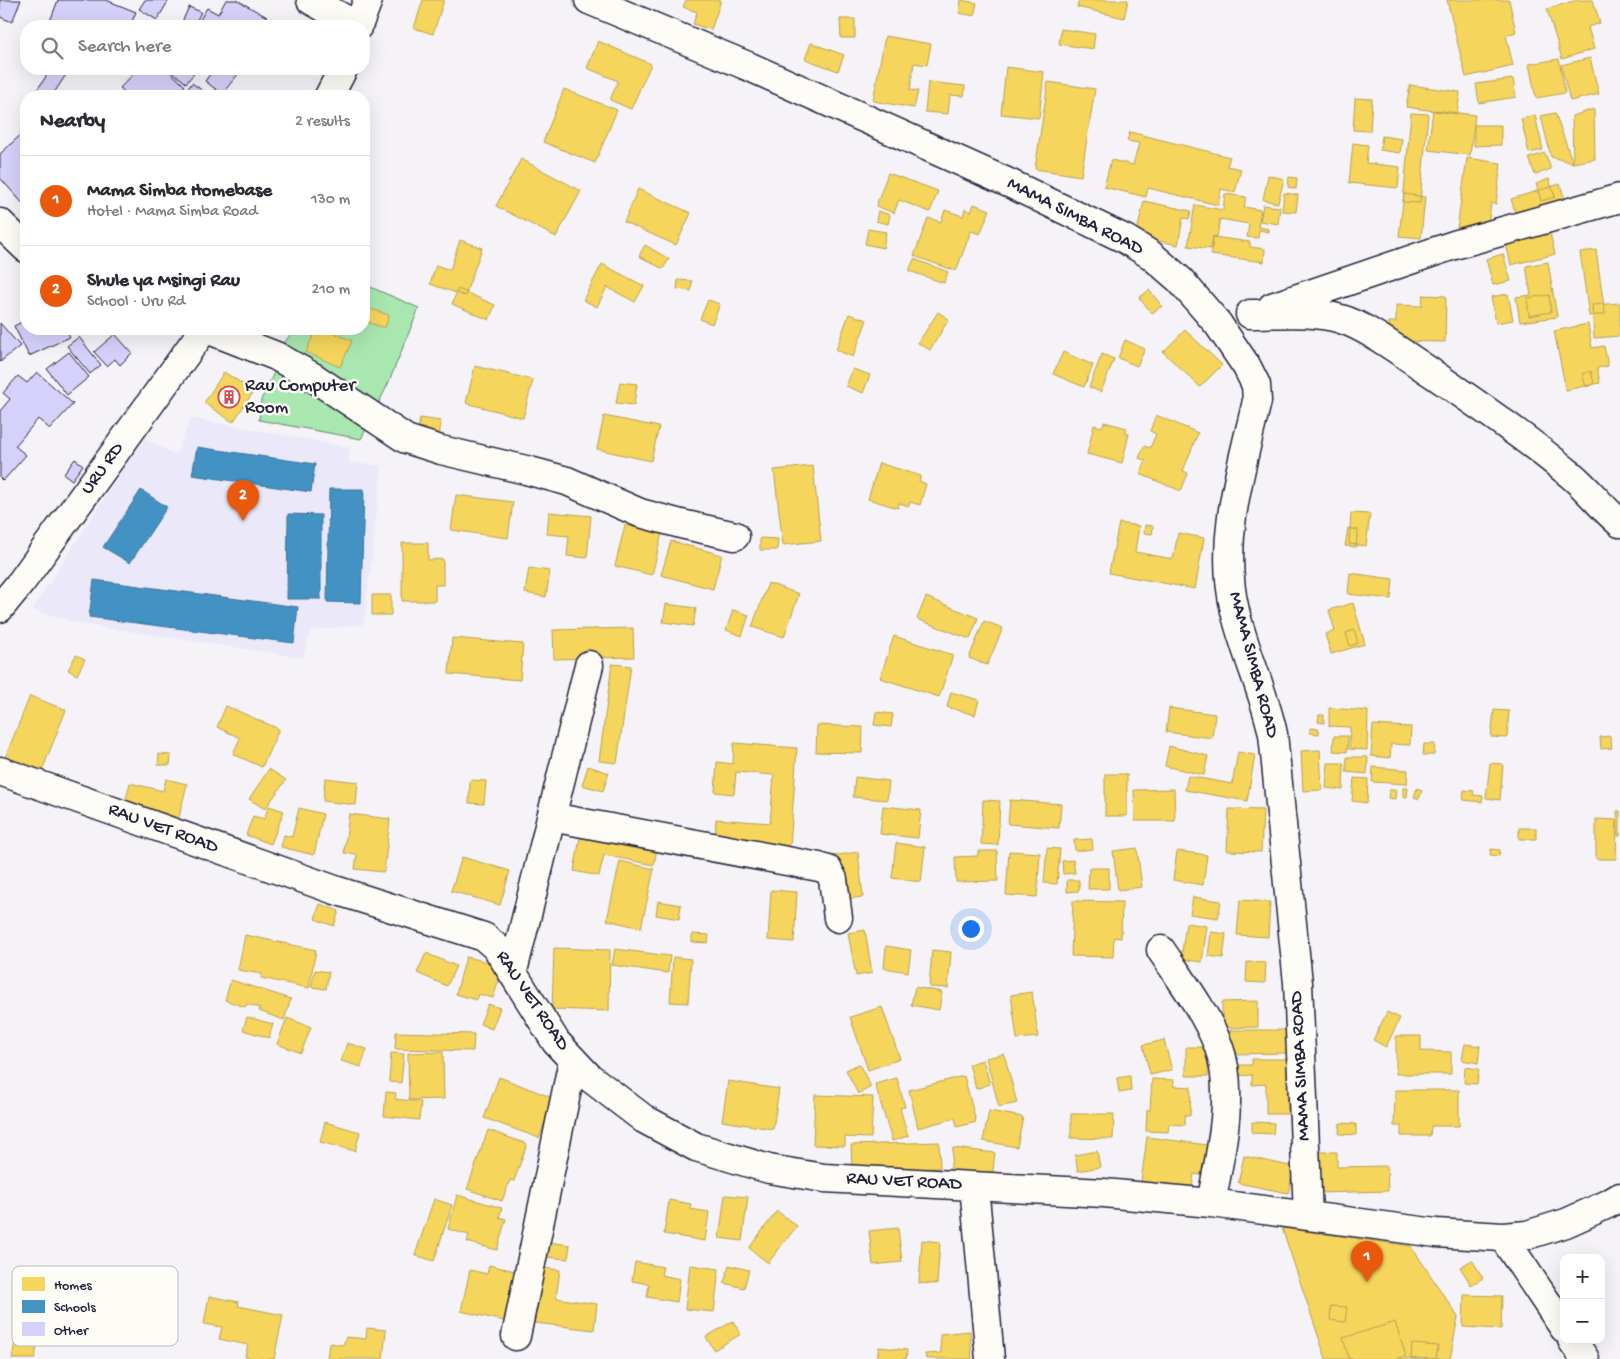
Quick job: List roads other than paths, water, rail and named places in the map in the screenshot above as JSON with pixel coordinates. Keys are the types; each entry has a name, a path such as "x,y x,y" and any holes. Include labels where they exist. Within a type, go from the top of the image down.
{"street":[{"path":"311,0 347,20"},
{"path":"360,20 368,0"},
{"name":"MAMA SIMBA ROAD","path":"589,0 750,67 1011,184 1125,239 1152,255 1180,280 1218,324 1247,367 1256,385 1257,401 1233,504 1229,544 1229,575 1235,610 1268,709 1274,743 1298,982 1308,1215"},
{"path":"332,90 340,75"},
{"path":"1218,324 1454,245 1620,198"},
{"path":"0,223 20,242"},
{"path":"1250,314 1325,314 1361,328 1437,377 1532,444 1572,476 1610,515 1620,522"},
{"name":"URU RD","path":"0,608 22,581 202,335"},
{"path":"222,335 276,356 406,438 441,450 567,481 640,513 735,536"},
{"path":"513,972 589,665"},
{"name":"RAU VET ROAD","path":"0,771 335,890 484,937 496,948 513,972 556,1042 589,1077 644,1120 696,1147 768,1169 824,1178 1104,1193 1211,1203"},
{"path":"551,817 828,870 833,879 838,918"},
{"path":"1161,950 1206,1020 1219,1045 1225,1068 1225,1113 1211,1203 1436,1232 1503,1237 1527,1236 1566,1223 1620,1197"},
{"path":"516,1336 573,1060"},
{"path":"974,1186 990,1359"},
{"path":"1503,1237 1560,1322"},
{"path":"1575,1344 1585,1359"}],"place":[{"name":"Rau Computer Room","path":"229,397"},
{"name":"Shule ya Msingi Rau","path":"243,521"},
{"name":"Mama Simba Homebase","path":"1367,1282"}]}
